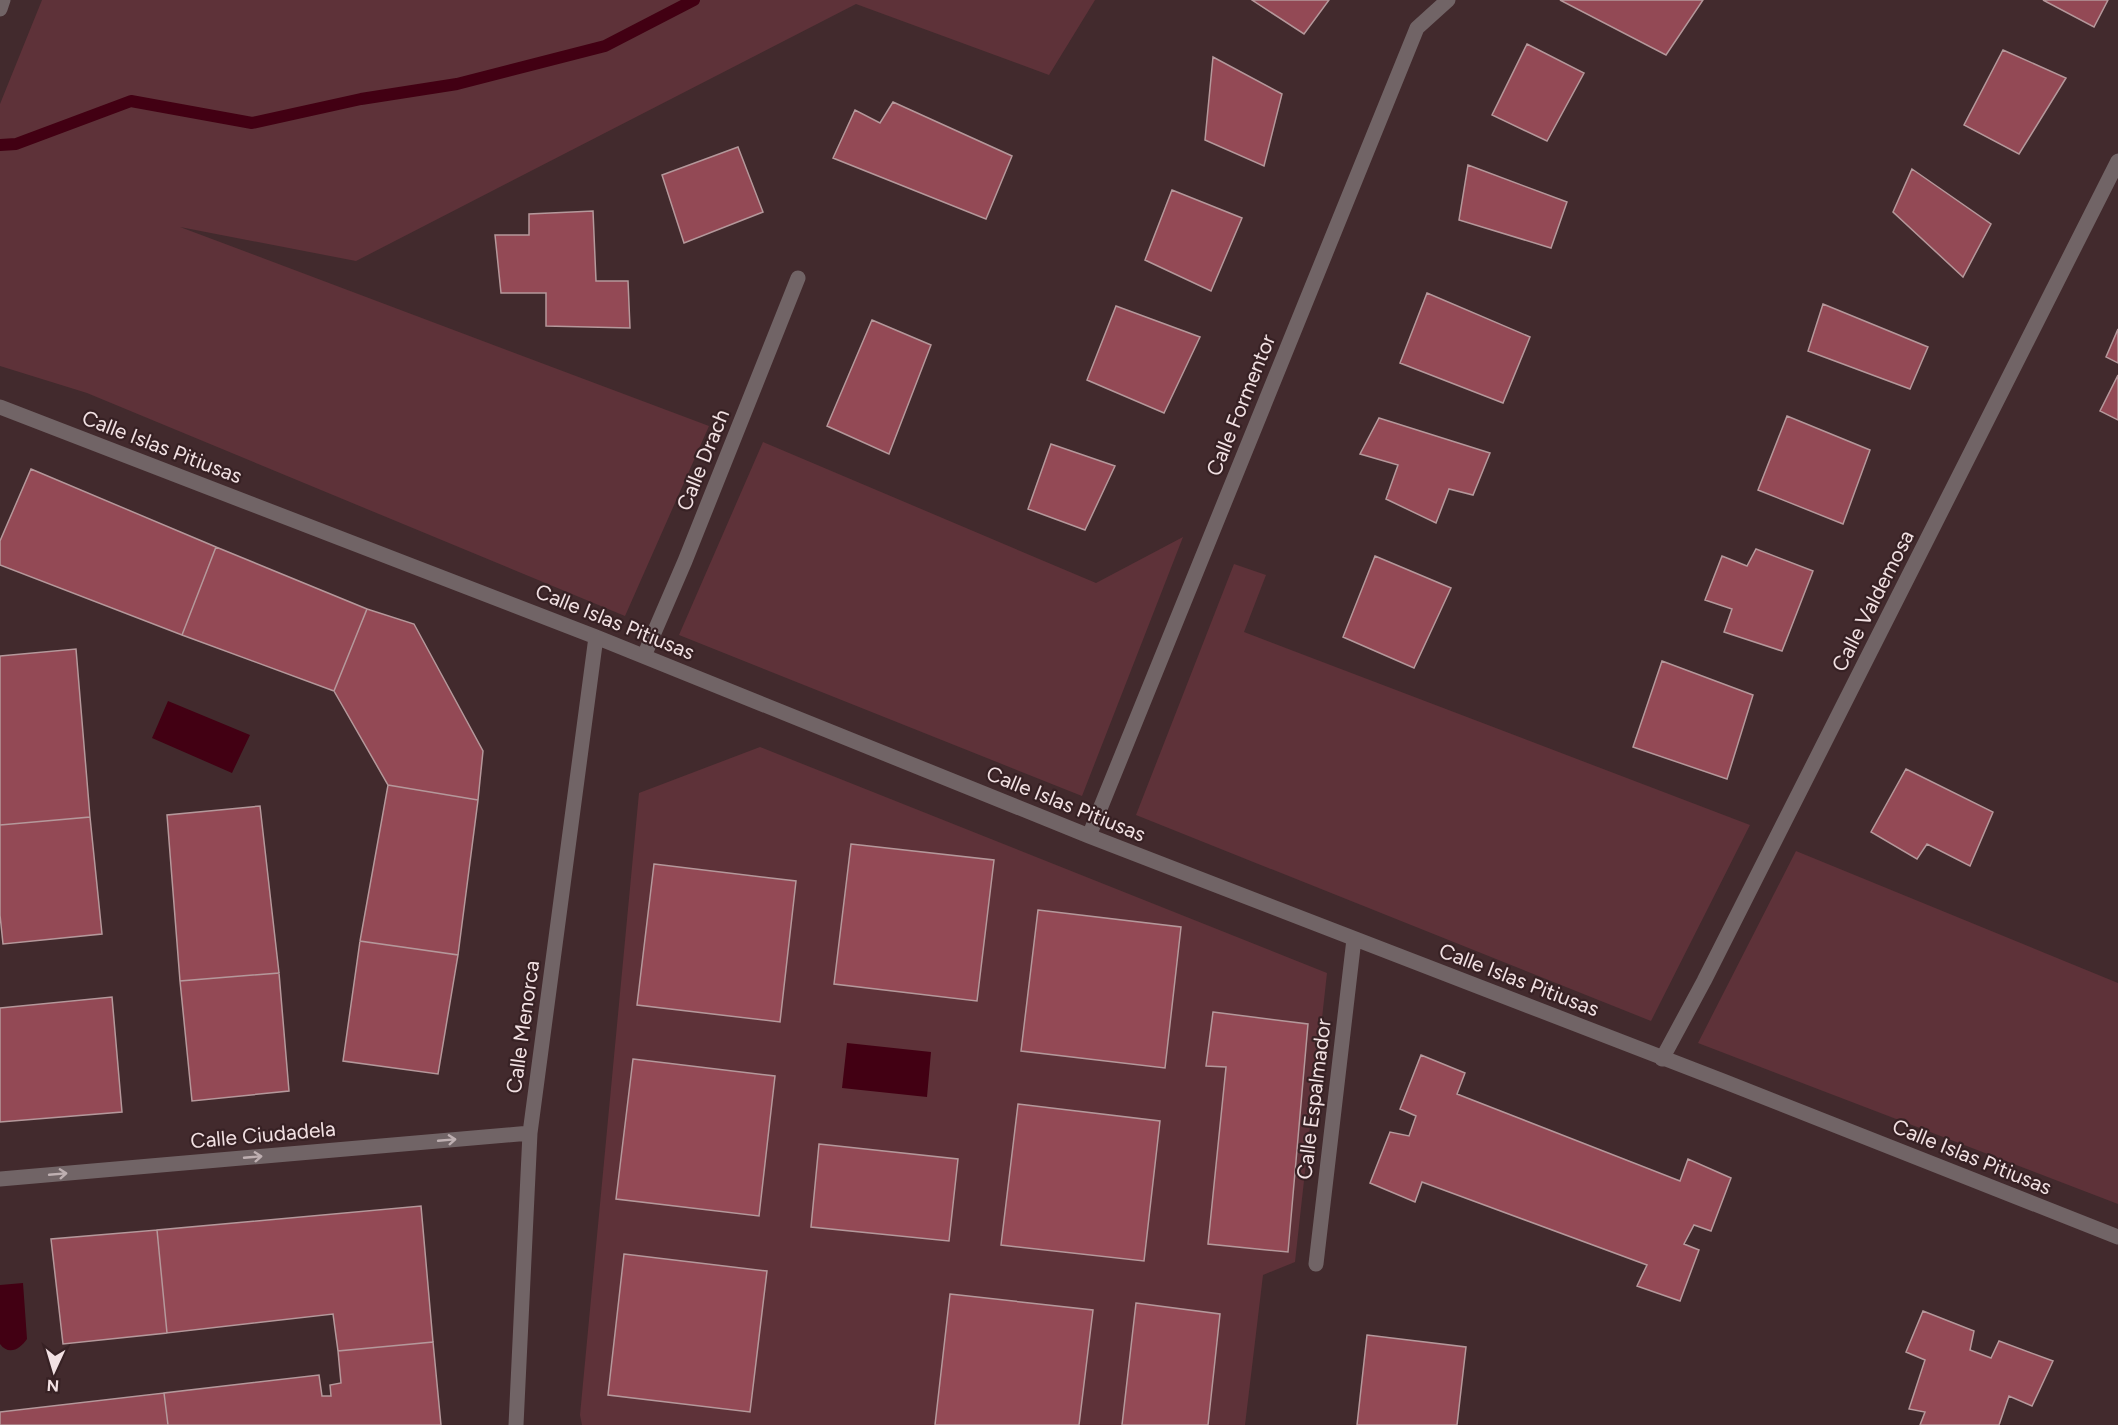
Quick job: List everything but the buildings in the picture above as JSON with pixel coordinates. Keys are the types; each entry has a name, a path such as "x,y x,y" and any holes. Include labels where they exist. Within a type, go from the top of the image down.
{"street":[{"path":"0,9 3,0"},
{"name":"Calle Formentor","path":"1089,836 1417,28 1448,0"},
{"name":"Calle Valdemosa","path":"1662,1059 1708,974 2118,161"},
{"name":"Calle Drach","path":"644,656 685,561 798,278"},
{"name":"Calle Islas Pitiusas","path":"0,406 596,637 1089,836 1723,1081 2118,1238"},
{"name":"Calle Menorca","path":"516,1425 530,1132 596,637"},
{"name":"Calle Espalmador","path":"1316,1264 1354,939"},
{"name":"Calle Ciudadela","path":"0,1179 530,1132"}],"shaded area":[{"path":"42,0 1095,0 1049,75 856,4 356,261 180,227 709,426 625,616 87,393 0,366 0,104"},
{"path":"763,442 1096,583 1183,537 1082,796 679,635"},
{"path":"1234,564 1266,575 1244,632 1750,825 1651,1021 1136,815"},
{"path":"168,701 250,735 232,773 152,738"},
{"path":"760,747 1327,973 1295,1262 1263,1275 1245,1425 582,1425 580,1415 639,793"},
{"path":"1796,851 2118,983 2118,1204 1698,1043"},
{"path":"847,1043 931,1052 927,1097 842,1088"},
{"path":"23,1283 27,1339 18,1348 7,1350 0,1344 0,1285"}],"waterway":[{"path":"0,145 16,144 131,101 252,123 361,99 457,84 605,46 694,0"}]}
